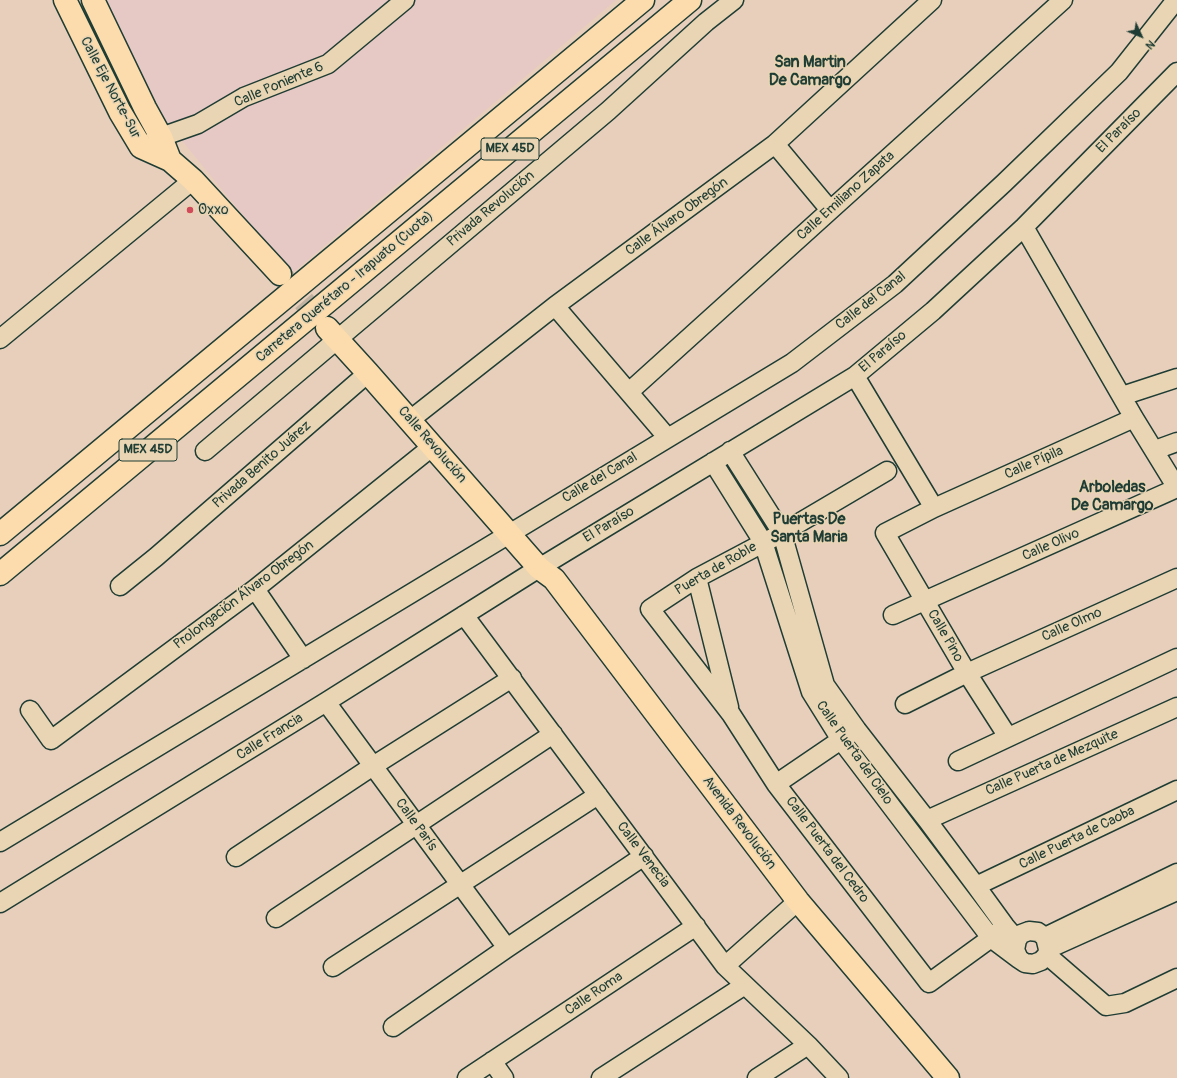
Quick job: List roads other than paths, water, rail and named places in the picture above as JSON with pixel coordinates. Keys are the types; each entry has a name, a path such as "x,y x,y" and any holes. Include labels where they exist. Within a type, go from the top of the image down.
{"main road":[{"name":"Calle Eje Norte-Sur","path":"65,0 120,112 141,147 170,160 193,180 280,274"},
{"name":"Calle Eje Norte-Sur","path":"93,0 145,108 161,137 170,160"},
{"name":"MEX 45D","path":"0,534 643,0"},
{"name":"Carretera Querétaro - Irapuato (Cuota)","path":"0,574 690,0"},
{"name":"Calle Revolución","path":"332,333 537,566"},
{"name":"Avenida Revolución","path":"537,566 554,579 798,901 948,1078"}],"street":[{"name":"Calle Poniente 6","path":"141,147 161,137 198,124 244,97 328,64 405,0"},
{"name":"Privada Revolución","path":"205,451 332,333 608,111 706,22 734,0"},
{"name":"Calle Álvaro Obregón","path":"410,420 555,306 775,144 932,0"},
{"name":"Calle Emiliano Zapata","path":"629,392 1063,0"},
{"name":"Calle del Canal","path":"512,536 667,437 792,363 895,284 1004,183 1119,72 1176,0"},
{"name":"El Paraíso","path":"537,566 855,376 932,311 1024,227 1177,72"},
{"path":"775,144 830,210"},
{"path":"0,339 193,180"},
{"path":"1024,227 1134,418 1177,488"},
{"path":"555,306 667,437"},
{"name":"Privada Benito Juárez","path":"120,586 156,557 368,373"},
{"path":"855,376 934,508"},
{"path":"1122,396 1177,378"},
{"name":"Calle Pípila","path":"885,533 934,508 1134,418"},
{"path":"1155,450 1177,442"},
{"name":"Prolongación Álvaro Obregón","path":"30,710 51,740 255,589 433,446"},
{"name":"Calle Puerta del Cielo","path":"730,451 782,533 825,685 857,730 1017,940"},
{"name":"Calle Puerta del Cielo","path":"713,462 763,542 811,692 841,740 991,938 1019,959"},
{"name":"Puerta de Roble","path":"650,609 697,578 782,533 887,471"},
{"name":"Calle Olivo","path":"893,615 1177,488"},
{"name":"Calle Pino","path":"885,533 967,673 1008,737"},
{"path":"0,842 303,658 512,536"},
{"name":"Calle Francia","path":"0,903 326,702 464,615 537,566"},
{"name":"Calle Puerta del Cedro","path":"697,578 731,714"},
{"name":"Calle Olmo","path":"905,704 967,673 1177,578"},
{"path":"255,589 303,658"},
{"name":"Calle Puerta del Cedro","path":"650,609 731,714 776,784 929,983 991,938"},
{"name":"Calle Venecia","path":"464,615 725,966 808,1045 839,1078"},
{"path":"958,761 1177,658"},
{"path":"236,857 373,766 512,678"},
{"name":"Calle París","path":"326,702 507,948"},
{"name":"Calle Puerta de Mezquite","path":"927,820 1177,707"},
{"path":"776,784 857,730"},
{"path":"276,918 553,734"},
{"name":"Calle Puerta de Caoba","path":"976,886 1177,790"},
{"path":"333,967 598,795"},
{"path":"393,1027 644,856"},
{"path":"1177,873 1047,947 1041,960 1033,964 1025,963 1019,959 1015,950 1017,940 1021,934 1029,931 1038,932 1047,947 1106,1006 1125,1003 1177,978"},
{"path":"1047,947 1177,891"},
{"path":"725,966 798,901"},
{"name":"Calle Roma","path":"467,1078 696,926"},
{"path":"991,938 1005,926"},
{"path":"601,1078 745,985"},
{"path":"757,1078 808,1045"},
{"path":"492,1061 504,1078"}],"tunnel":[{"path":"282,276 326,327"}],"place":[{"name":"Oxxo","path":"190,210"}],"district":[{"name":"San Martin De Camargo","path":"810,72"},
{"name":"Arboledas De Camargo","path":"1112,497"},
{"name":"Puertas De Santa Maria","path":"809,529"}]}
